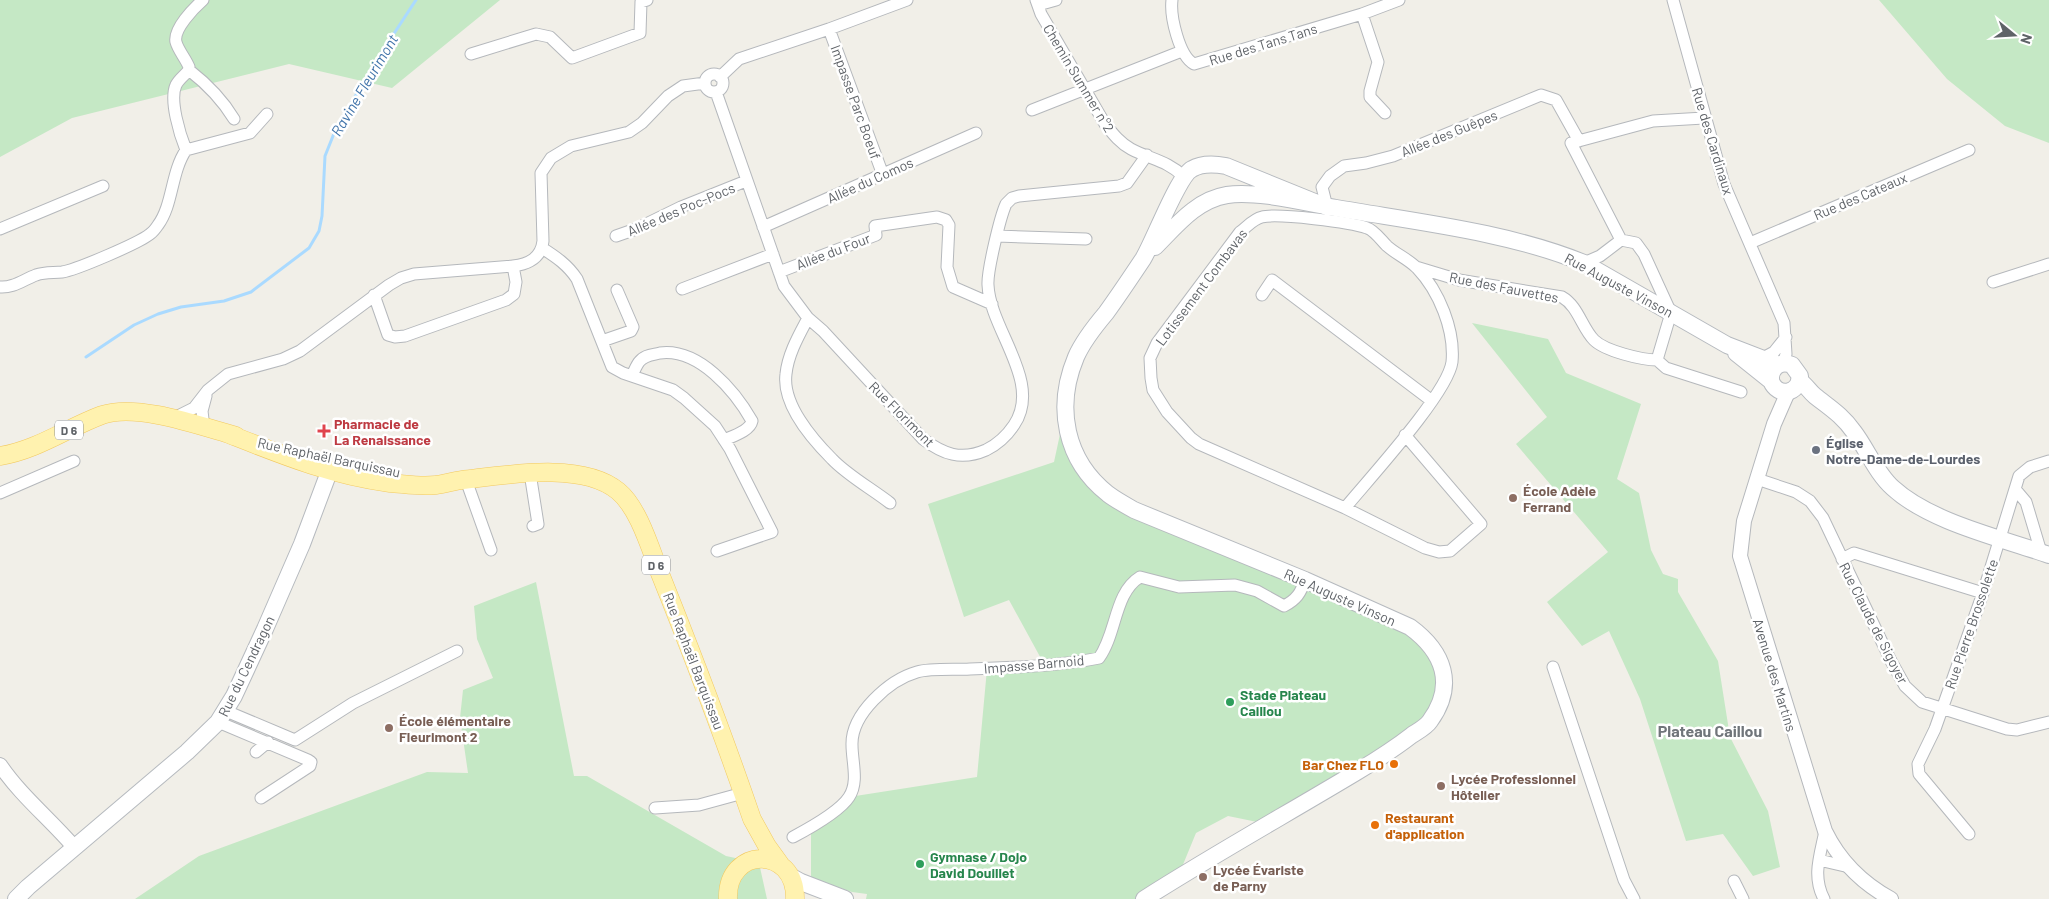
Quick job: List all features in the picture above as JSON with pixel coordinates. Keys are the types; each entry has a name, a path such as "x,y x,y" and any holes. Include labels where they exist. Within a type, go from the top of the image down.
{"main road":[{"name":"Rue Auguste Vinson","path":"1144,899 1181,875 1394,749 1428,723 1438,708 1444,690 1443,669 1436,652 1425,638 1410,627 1305,580 1134,510 1109,495 1094,481 1072,447 1066,430 1065,411 1068,382 1076,356 1143,259 1152,244 1181,180 1193,168 1209,164 1226,166 1374,222 1527,244 1559,253 1584,263 1727,345"},
{"path":"1226,195 1240,188 1246,173"},
{"path":"1181,180 1182,195 1196,207"},
{"name":"Rue Auguste Vinson","path":"1143,259 1196,207 1210,199 1226,195 1253,195 1332,207"},
{"path":"1727,345 1761,359 1786,379"},
{"path":"1727,345 1814,395 1836,410 1854,431 1888,483 1910,502 1942,518 2045,554"},
{"name":"Rue Raphaël Barquissau","path":"0,456 38,446 104,415 117,412 141,412 172,418 338,462 414,475 464,480 550,472 589,476 614,488 630,504 686,638 752,819 767,846 786,870"},
{"name":"Rue Raphaël Barquissau","path":"226,433 329,472"},
{"path":"329,472 337,467 412,480 464,480"},
{"name":"Rue du Cendragon","path":"16,899 74,847 187,752 222,716 265,629 302,544 329,472"},
{"name":"Rue Raphaël Barquissau","path":"728,899 730,879 743,864 751,844 752,819"},
{"path":"743,864 752,860 771,860 813,887 846,899"},
{"path":"786,870 795,888 795,899"}],"street":[{"path":"203,0 192,9 176,37 176,44 187,60 189,70 212,90 234,119"},
{"path":"470,54 536,34 550,37 572,58 640,33 641,2 647,0"},
{"path":"720,77 739,59 829,29 907,0"},
{"path":"1037,2 1056,0"},
{"path":"1032,110 1083,88 1182,51 1172,19 1172,0"},
{"name":"Rue des Tans Tans","path":"1182,51 1188,61 1194,64 1200,63 1362,14 1399,0"},
{"name":"Rue des Cardinaux","path":"1673,0 1704,118 1724,184 1784,323 1786,335 1786,379"},
{"name":"Chemin Summer n°2","path":"1037,2 1041,14 1105,124 1118,140 1131,149 1166,162 1181,180"},
{"path":"1362,14 1378,62 1370,97 1384,113"},
{"name":"Impasse Parc Boeuf","path":"829,29 883,175"},
{"path":"0,287 8,288 36,276 51,272 62,272 100,259 150,234 159,224 168,205 170,190 186,150 179,132 175,110 175,87 189,70"},
{"path":"705,83 710,75 720,77"},
{"path":"705,83 711,92 716,92 722,86 720,77"},
{"path":"172,418 194,408 208,390 228,374 283,359 300,351 395,281 414,274 523,265 534,259 542,248 540,173 551,158 571,146 629,132 642,123 668,96 683,86 705,83"},
{"name":"Rue Florimont","path":"716,92 784,286 808,318 823,331 922,439 936,449 950,455 966,455 981,452 997,445 1008,434 1019,418 1024,402 1022,385 992,304 987,284 1003,210 1006,204 1012,198 1119,186 1127,183 1148,155"},
{"name":"Allée des Guêpes","path":"1332,207 1322,187 1330,176 1344,166 1393,156 1541,95 1556,100 1579,141 1572,143 1621,240"},
{"path":"186,150 250,133 267,114"},
{"path":"1579,141 1653,121 1704,118"},
{"name":"Allée du Comos","path":"763,227 976,133"},
{"name":"Rue des Cateaux","path":"1750,242 1969,150"},
{"name":"Allée des Poc-Pocs","path":"616,236 746,181"},
{"path":"0,229 103,186"},
{"path":"1332,207 1348,224"},
{"name":"Allée du Four","path":"779,272 876,236 875,226 937,217 946,220 949,225 947,267 953,287 992,304"},
{"name":"Lotissement Combavas","path":"1374,222 1348,224 1281,217 1262,217 1252,222 1240,232 1157,344 1150,358 1150,378 1153,390 1167,412 1199,444 1346,508 1425,548 1439,552 1450,551 1481,524 1405,435"},
{"path":"1346,508 1432,401 1448,376 1452,363 1451,334 1445,314 1427,280 1416,267 1388,246 1374,222"},
{"path":"997,236 1086,238"},
{"path":"1584,263 1600,256 1621,240 1636,243 1644,254 1671,313 1657,360"},
{"path":"542,248 562,261 574,274 612,367 623,373 673,390 715,426 724,440 772,532 717,551"},
{"path":"682,289 773,254"},
{"path":"1993,282 2049,264"},
{"path":"374,295 388,335 395,337 405,336 506,300 514,294 516,282 513,266"},
{"name":"Rue des Fauvettes","path":"1416,267 1459,280 1562,297 1570,302 1594,340 1602,346 1644,360 1657,360 1666,368 1741,392"},
{"path":"1262,295 1272,280 1432,401"},
{"path":"602,341 631,331 633,327 617,290"},
{"path":"808,318 788,364 785,376 791,403 798,418 832,460 890,503"},
{"path":"1761,359 1774,352 1786,335"},
{"path":"632,376 640,361 648,355 667,352 683,355 705,368 732,392 752,421 751,426 724,440"},
{"name":"Avenue des Martins","path":"1786,379 1744,521 1740,539 1740,556 1825,831 1839,856 1849,868 1873,888 1891,899"},
{"path":"204,428 202,411 208,390"},
{"path":"0,493 74,461"},
{"name":"Rue Pierre Brossolette","path":"1969,834 1919,774 1918,764 1935,729 1983,592 2015,489 2024,470 2049,461"},
{"path":"530,473 538,524 533,526"},
{"name":"Rue Claude de Sigoyer","path":"1757,479 1796,492 1810,501 1824,518 1868,616 1905,686 1922,702 2007,729 2017,730 2049,722"},
{"path":"464,480 491,550"},
{"path":"2015,489 2026,502 2045,554"},
{"path":"1842,559 1854,553 1983,592"},
{"name":"Impasse Barnoid","path":"793,837 811,827 849,797 854,784 852,743 859,719 886,687 900,679 918,672 987,669 1087,661 1099,658 1111,638 1124,595 1131,583 1140,577 1179,587 1235,585 1257,591 1284,606 1294,601 1302,590 1305,580"},
{"path":"222,716 295,740 353,703 457,651"},
{"path":"1553,667 1624,880 1634,899"},
{"path":"222,716 268,742 311,762 310,766 261,798"},
{"path":"256,752 268,742"},
{"path":"0,765 29,801 50,820 74,847"},
{"path":"654,808 699,805 743,793"},
{"path":"1824,899 1818,886 1819,860 1825,831"},
{"path":"1819,860 1849,868"},
{"path":"1734,881 1743,899"}],"green space":[{"path":"0,0 500,0 392,88 289,64 72,118 0,157"},
{"path":"1879,0 2049,0 2049,143 2005,126 1947,79"},
{"path":"1472,323 1548,339 1566,373 1641,404 1617,479 1639,493 1651,550 1663,574 1678,579 1678,592 1718,661 1730,737 1768,811 1780,867 1753,876 1723,834 1686,841 1640,699 1609,631 1582,646 1547,602 1608,552 1516,444 1547,417"},
{"path":"1065,411 1066,430 1109,495 1410,627 1443,669 1428,723 1267,824 1228,816 1196,833 1182,867 1144,899 866,899 867,894 852,892 811,878 811,827 849,797 977,777 987,669 1044,664 1009,600 964,617 928,504 1054,462"},
{"path":"536,582 574,776 587,776 726,856 759,863 767,899 135,899 199,856 427,772 468,773 460,718 463,690 493,678 477,639 474,606"}],"waterway":[{"name":"Ravine Fleurimont","path":"86,357 134,325 158,314 181,307 224,301 251,292 309,248 319,231 322,216 325,156 335,131 374,64 416,0"}],"place":[{"name":"Pharmacie de La Renaissance","path":"324,431"},
{"name":"Église Notre-Dame-de-Lourdes","path":"1816,450"},
{"name":"École Adèle Ferrand","path":"1513,498"},
{"name":"Stade Plateau Caillou","path":"1230,702"},
{"name":"École élémentaire Fleurimont 2","path":"389,728"},
{"name":"Bar Chez FLO","path":"1394,764"},
{"name":"Lycée Professionnel Hôtelier","path":"1441,786"},
{"name":"Restaurant d'application","path":"1375,825"},
{"name":"Gymnase / Dojo David Douillet","path":"920,864"},
{"name":"Lycée Évariste de Parny","path":"1203,877"}],"district":[{"name":"Plateau Caillou","path":"1710,730"}]}
